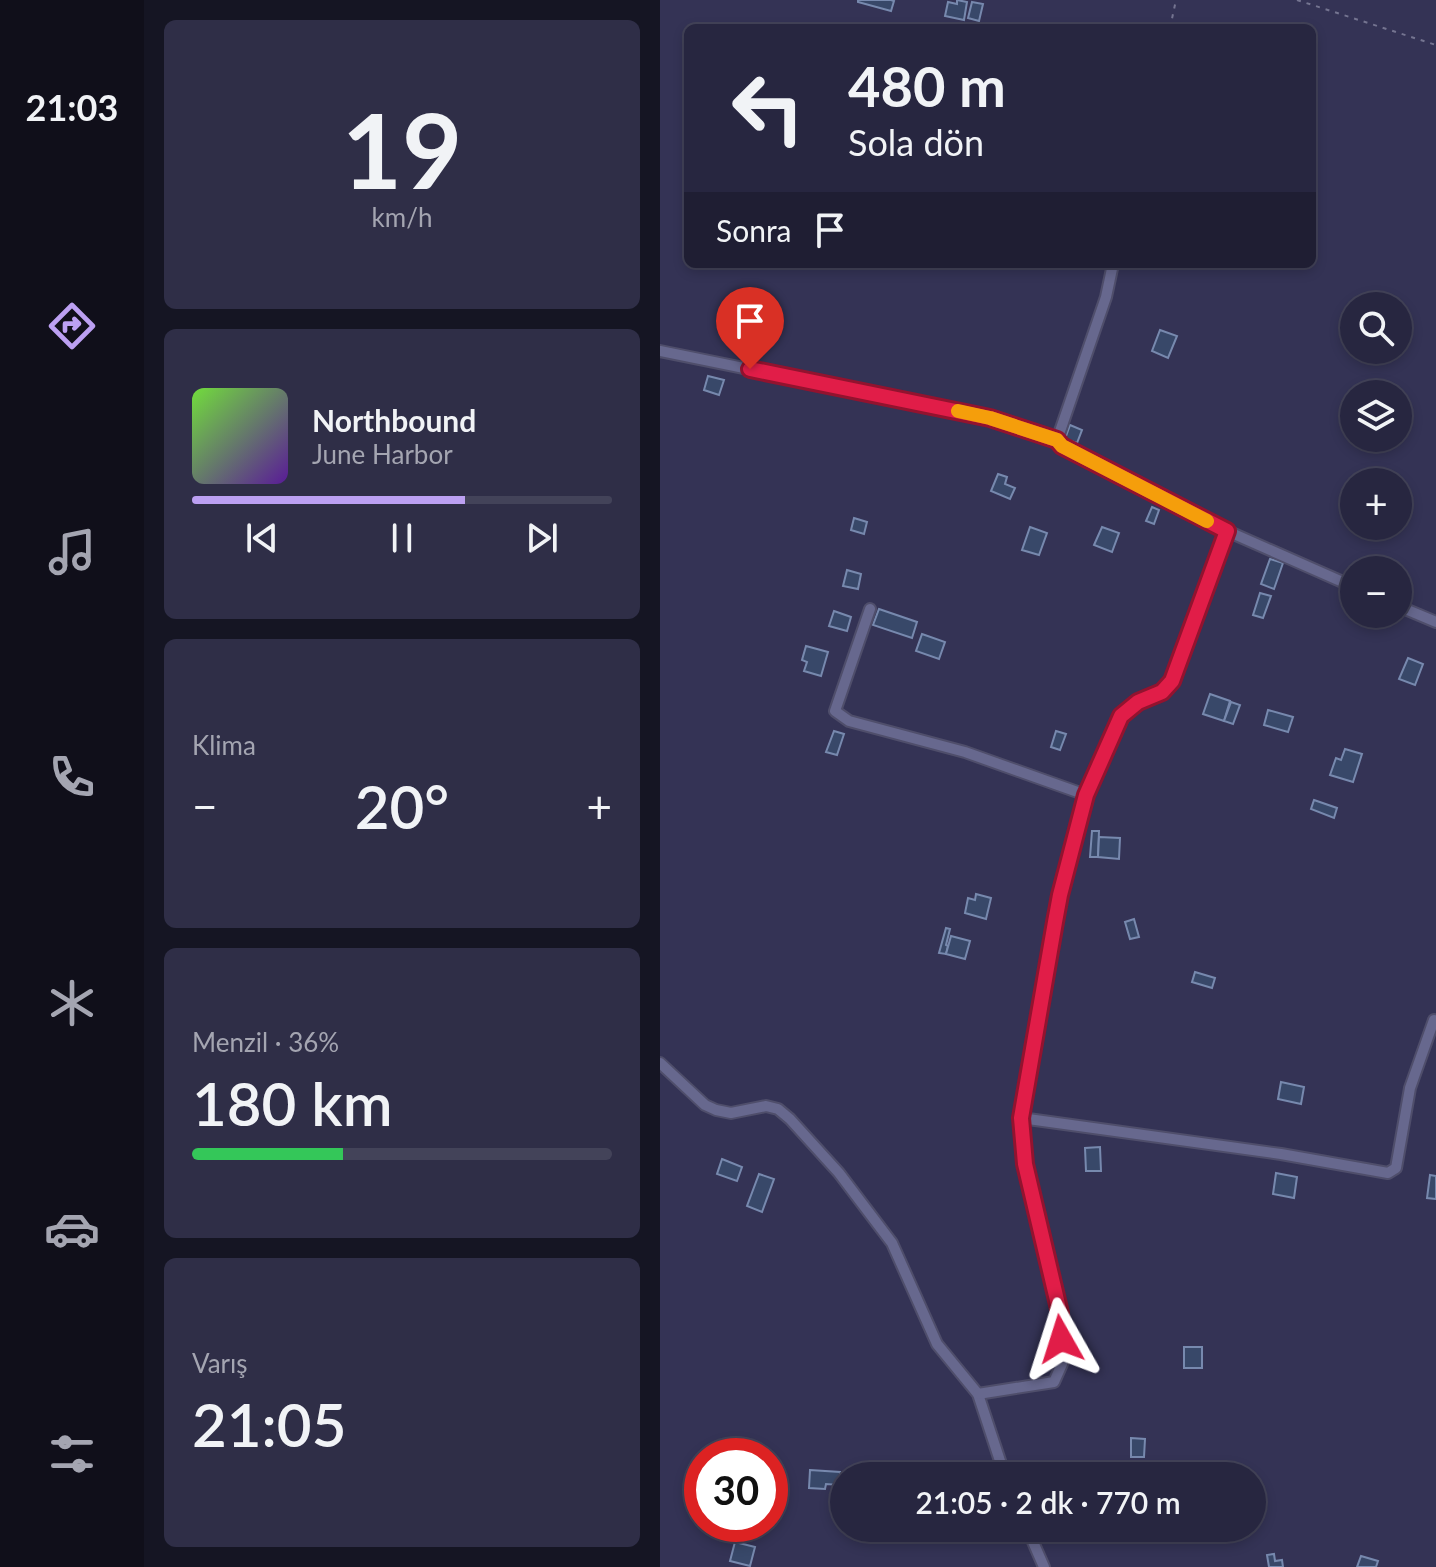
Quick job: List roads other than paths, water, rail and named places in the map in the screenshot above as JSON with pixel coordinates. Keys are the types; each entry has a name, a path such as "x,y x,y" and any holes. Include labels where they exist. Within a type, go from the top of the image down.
{"street":[{"path":"1057,440 1106,297 1112,268"},
{"path":"660,351 990,418 1057,440 1062,446 1227,531 1340,581"},
{"path":"978,1394 1054,1382 1062,1364 1060,1313 1025,1164 1021,1118 1060,895 1086,795 1121,716 1138,702 1162,692 1172,681 1227,531"},
{"path":"870,609 835,711 849,721 965,752 1086,795"},
{"path":"1412,612 1436,622"},
{"path":"1021,1118 1281,1154 1388,1173 1396,1168 1410,1088 1434,1020"},
{"path":"660,1063 705,1105 716,1110 731,1113 766,1106 778,1109 839,1173 892,1243 937,1344 978,1394 1000,1462"},
{"path":"1033,1542 1044,1567"}]}
